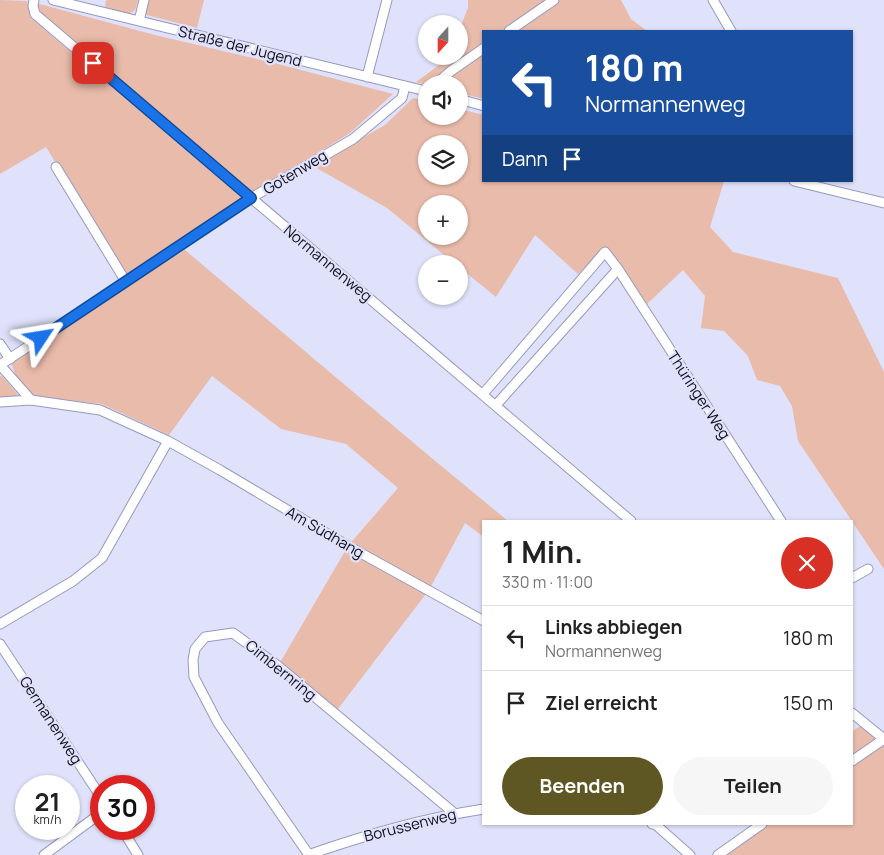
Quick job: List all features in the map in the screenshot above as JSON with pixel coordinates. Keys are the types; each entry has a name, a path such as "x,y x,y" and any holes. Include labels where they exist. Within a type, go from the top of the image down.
{"street":[{"name":"Normannenweg","path":"34,0 35,14 630,520"},
{"name":"Straße der Jugend","path":"53,0 418,89"},
{"path":"139,21 144,0"},
{"path":"367,77 387,0"},
{"path":"510,30 554,0"},
{"path":"713,0 729,30"},
{"path":"446,75 482,49"},
{"name":"Gotenweg","path":"0,365 251,198 353,139 402,98 405,86"},
{"path":"468,102 482,106"},
{"path":"56,167 126,282"},
{"path":"798,182 884,203"},
{"name":"Thüringer Weg","path":"483,394 605,252 618,269 780,520"},
{"path":"496,405 618,269"},
{"path":"0,344 10,359"},
{"path":"0,365 31,400"},
{"name":"Am Südhang","path":"0,402 31,400 100,410 168,441 348,546 482,620"},
{"path":"0,624 73,581 102,558 168,441"},
{"path":"853,577 868,569"},
{"name":"Cimbernring","path":"309,855 218,723 194,677 193,660 195,649 205,637 233,633 278,666 454,813"},
{"name":"Germanenweg","path":"0,644 90,780"},
{"path":"853,714 884,739 853,760"},
{"name":"Borussenweg","path":"309,855 362,837 454,813 482,809"},
{"path":"44,855 90,821"},
{"path":"656,825 690,855"},
{"path":"718,855 761,825"},
{"path":"129,840 138,855"}],"shaded area":[{"path":"0,0 27,1 31,18 244,200 125,275 46,147 0,174"},
{"path":"106,0 138,0 135,10 129,14 105,8"},
{"path":"146,0 204,0 197,28 143,14"},
{"path":"468,0 621,0 631,19 646,30 482,30 482,99 468,95 468,75 426,75 439,65 468,65 468,15 465,15 468,8"},
{"path":"36,3 155,35 393,94 350,133 254,195 42,14"},
{"path":"413,98 418,99 418,125 468,125 468,111 482,115 482,182 724,182 710,227 733,252 838,278 884,372 884,569 853,523 853,520 851,520 798,441 792,406 780,386 757,380 748,356 724,331 701,328 705,296 683,270 647,304 607,248 578,274 535,235 496,297 468,274 468,255 444,255 432,245 468,245 468,195 418,195 418,234 387,208 313,166 385,125"},
{"path":"185,250 507,520 482,520 482,536 465,523 429,590 334,714 278,666 348,546 398,488 346,444 281,429 212,376 169,435 102,404 35,397 16,377 11,362"},
{"path":"0,376 2,376 21,398 0,399"},
{"path":"864,723 884,739 884,855 718,855 761,825 853,825 853,731"}],"route":[{"path":"41,338 251,198 93,63"}]}
